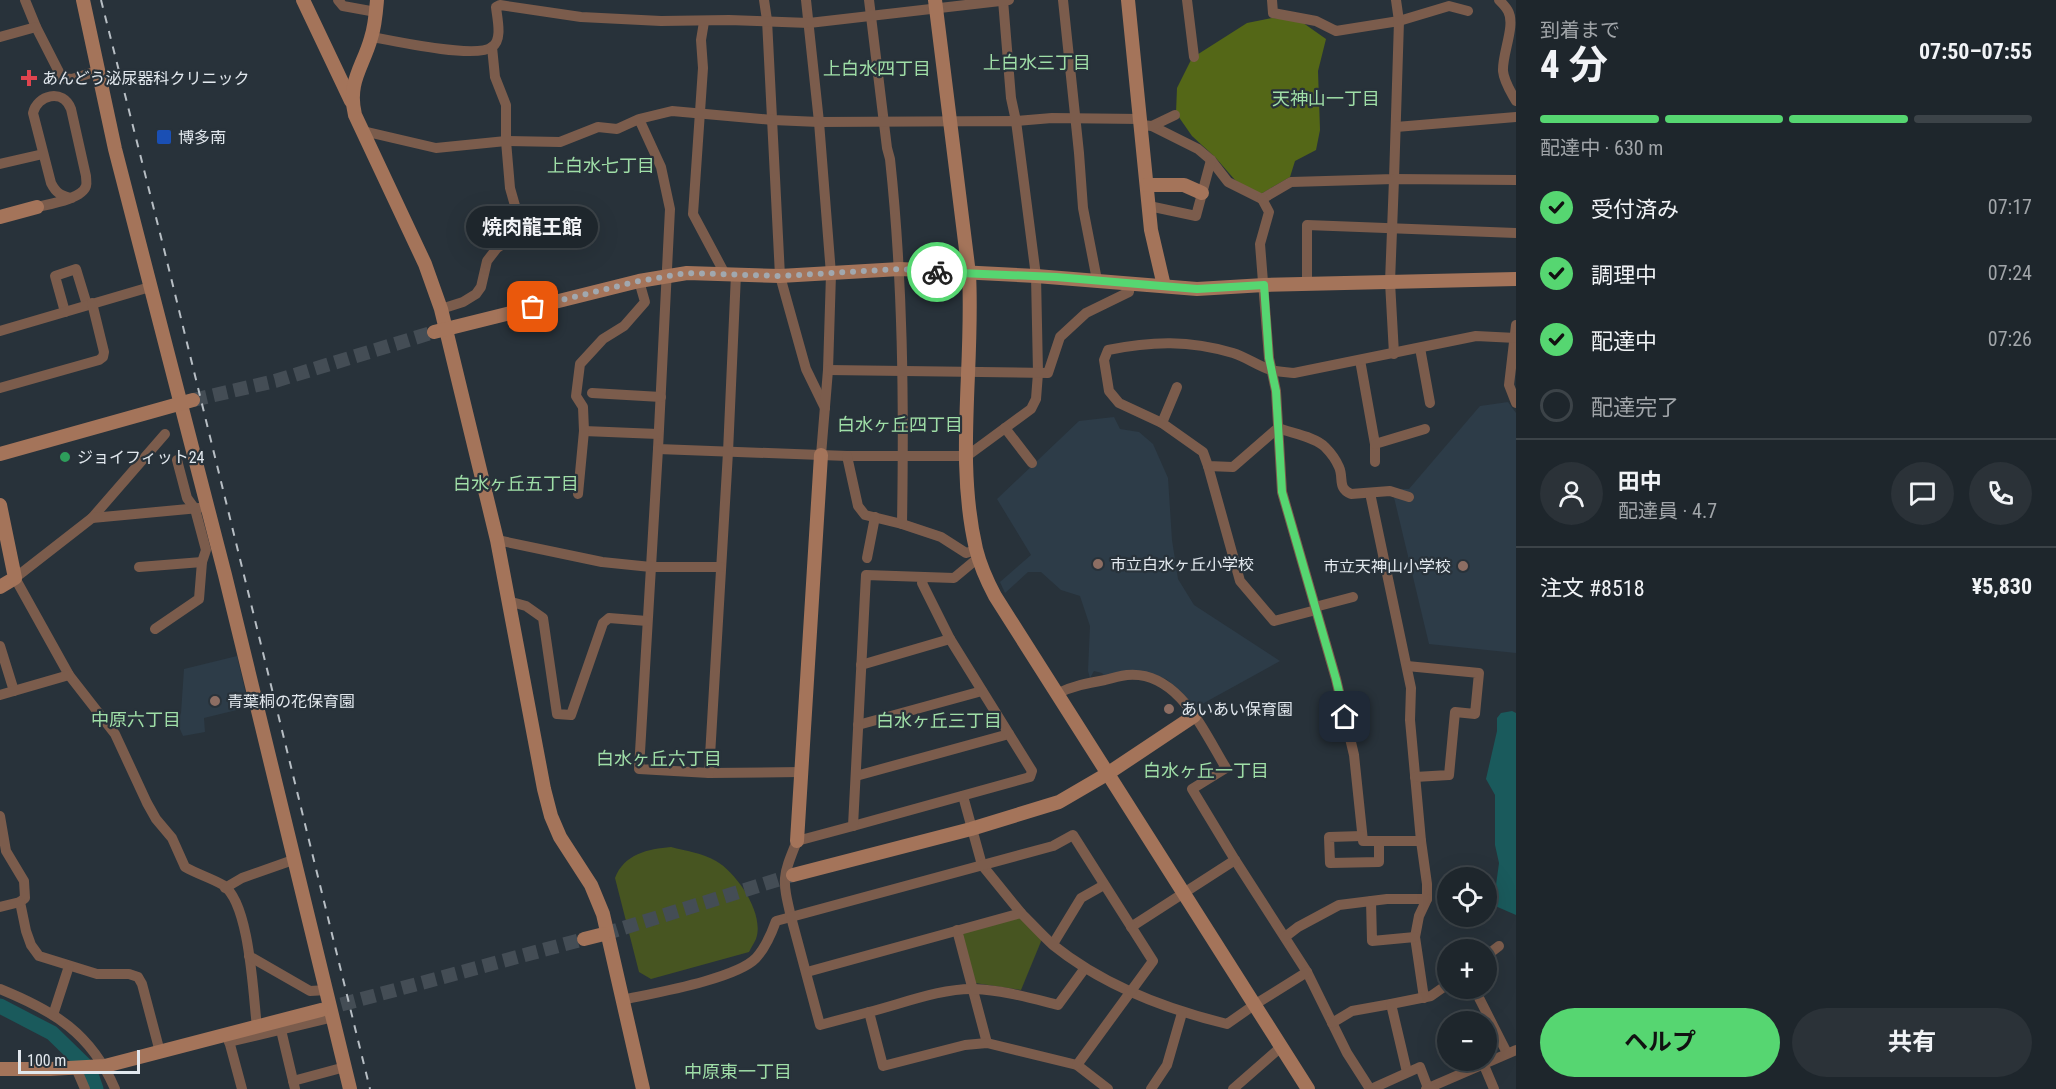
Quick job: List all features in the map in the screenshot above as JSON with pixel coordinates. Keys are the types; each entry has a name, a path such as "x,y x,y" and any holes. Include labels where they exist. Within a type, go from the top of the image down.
{"street":[{"path":"25,0 62,78 72,79 97,71"},
{"path":"83,0 97,71 150,287 187,402 206,550 202,562 199,599 155,629"},
{"path":"303,0 425,264 441,309 440,330 497,540 544,789 551,816 560,837 591,885 603,914 643,1089"},
{"path":"338,0 343,6 376,6 372,37 352,87 352,103"},
{"path":"764,0 773,120 780,276 806,369 825,408"},
{"path":"806,0 819,122 831,274 828,370 797,841 784,871 784,886 820,1025 950,991 973,989 1017,994 1058,1005 1085,968"},
{"path":"869,0 892,176 900,269 903,371 902,524"},
{"path":"372,37 436,49 483,51 492,47 497,40 496,7 500,5 519,4 527,10 581,17 809,23 872,17 935,4 1005,0 1011,98 1036,276 1038,373 1036,399 1030,409 967,456 847,456 658,449"},
{"path":"1063,0 1083,208 1096,280"},
{"path":"1128,0 1145,123 1151,230 1164,286"},
{"path":"1187,0 1194,57"},
{"path":"1272,0 1273,13 1316,21 1336,31 1399,21 1449,6 1468,11"},
{"path":"1394,354 1390,282 1399,21 1396,0"},
{"path":"1499,0 1509,11 1511,18 1503,57 1503,73 1516,101"},
{"path":"935,4 969,274 967,456 970,510 977,554 995,596 1308,1089"},
{"path":"704,22 701,40 703,68 693,214 731,274 728,452 708,773"},
{"path":"0,37 36,27"},
{"path":"441,309 463,302 476,294 481,287 488,261 497,248 509,240 518,226 510,188 506,105 495,77 492,47"},
{"path":"333,65 359,67"},
{"path":"0,217 72,198 81,194 86,186 86,176 71,109 68,101 62,96 40,101 35,106 33,114 55,192 72,198"},
{"path":"363,131 436,148 506,141 560,142 598,127 617,129 639,119 672,111 819,122 1016,121 1052,118 1145,123 1175,115"},
{"path":"1396,127 1516,117"},
{"path":"639,119 661,167 670,209 639,768 708,773 802,772"},
{"path":"1145,123 1198,149 1211,160 1228,182 1262,200 1269,212 1260,244 1271,370 1276,391 1282,492 1336,679 1354,755 1362,836 1364,841 1421,841"},
{"path":"0,164 43,154"},
{"path":"1149,206 1196,216 1211,160"},
{"path":"1262,200 1292,182 1394,179 1516,180"},
{"path":"37,207 50,192 51,183"},
{"path":"1147,185 1184,185 1202,193"},
{"path":"1307,284 1307,225 1516,233"},
{"path":"0,388 103,357 104,352 76,269 55,276 64,312"},
{"path":"440,330 639,281 687,273 780,276 900,269 1096,280 1197,289 1264,285 1516,279"},
{"path":"578,494 584,431 584,407 576,396 580,364 603,339 624,326 645,302 639,281"},
{"path":"828,370 1048,373 1060,337 1086,313 1129,292 1130,283"},
{"path":"0,331 150,287"},
{"path":"1516,325 1509,385 1516,403"},
{"path":"1353,597 1274,621 1240,581 1203,452 1162,423 1119,403 1109,391 1104,360 1108,350 1142,344 1171,343 1209,347 1236,354 1271,370 1294,373 1476,336 1515,338"},
{"path":"1420,348 1430,403"},
{"path":"1360,360 1375,444 1375,462"},
{"path":"1162,423 1177,387"},
{"path":"592,393 661,397"},
{"path":"0,454 187,402"},
{"path":"1005,428 1032,463"},
{"path":"1208,466 1233,467 1278,428"},
{"path":"1278,428 1317,441 1325,447 1339,467 1342,487 1346,492 1351,494 1390,491 1409,497"},
{"path":"1375,444 1425,429"},
{"path":"584,431 658,434"},
{"path":"0,587 15,578 92,518 165,434"},
{"path":"847,456 858,506 865,515 941,537 966,553 977,554"},
{"path":"177,460 187,498 200,507 225,575 293,860 327,990 328,1014 350,1089"},
{"path":"1370,493 1411,688 1410,720 1427,884 1427,899 1419,916 1414,937 1424,998"},
{"path":"92,518 200,507"},
{"path":"0,509 15,578 69,675 115,734 147,803 177,846 185,867 225,888 234,898 242,915 257,1027"},
{"path":"867,558 875,517"},
{"path":"497,540 602,562 651,567 721,567"},
{"path":"853,826 866,575 954,578 977,554"},
{"path":"139,567 202,562"},
{"path":"797,841 1030,777 1032,771 950,639 922,583 924,578"},
{"path":"508,601 526,606 543,618 557,714 571,715 603,623 609,618 647,621"},
{"path":"861,665 950,639"},
{"path":"0,646 14,691"},
{"path":"1407,666 1479,673 1474,714 1455,712 1449,775 1415,777"},
{"path":"0,695 69,675"},
{"path":"1056,694 1069,687 1129,675 1146,677 1163,683 1178,694 1226,768 1192,789 1307,972 1347,1053 1371,1089 1420,1067 1433,1088 1467,1071"},
{"path":"858,725 982,691"},
{"path":"793,875 971,829 1059,802 1107,774 1194,717"},
{"path":"856,776 1009,734"},
{"path":"963,796 982,865 1021,913 1053,944 1085,968 1129,992 1182,1013 1227,1024 1307,972"},
{"path":"0,816 6,852 24,881 25,898 21,902 0,907"},
{"path":"622,1000 735,973 755,960 768,943 776,921 1053,846 1073,835 1153,961 1077,1065"},
{"path":"1362,836 1329,837 1330,863 1379,862 1379,842"},
{"path":"225,888 243,878 293,860"},
{"path":"1131,927 1235,860"},
{"path":"1053,944 1081,898 1104,885"},
{"path":"1285,937 1298,927 1340,905 1388,899 1427,899"},
{"path":"1371,901 1372,940 1414,937"},
{"path":"21,902 26,931 31,945 39,956 97,974 129,974 138,977 142,984 160,1052"},
{"path":"807,972 1021,913"},
{"path":"957,930 987,1043"},
{"path":"584,939 604,934"},
{"path":"249,956 310,992 327,990"},
{"path":"53,1015 69,966"},
{"path":"0,989 31,1002 53,1015 87,1043 115,1089"},
{"path":"1332,1023 1352,1011 1424,998 1437,992"},
{"path":"1480,999 1511,1052 1497,1058"},
{"path":"1391,1004 1407,1071"},
{"path":"869,1012 883,1066 965,1045 987,1043 1077,1065 1108,1089"},
{"path":"1151,1089 1167,1065 1182,1013"},
{"path":"229,1038 257,1027 328,1014"},
{"path":"0,1069 103,1066 229,1038 281,1030 328,1014"},
{"path":"281,1030 294,1085 345,1067"},
{"path":"229,1038 242,1089"},
{"path":"1233,1089 1281,1047"},
{"path":"78,1068 85,1089"},
{"path":"1486,1071 1494,1089"}],"shaded area":[{"name":"市立天神山小学校","path":"1508,402 1516,413 1516,653 1429,644 1392,489 1409,489 1480,406"},
{"name":"市立白水ヶ丘小学校","path":"1114,417 1120,429 1139,432 1153,444 1168,478 1172,540 1178,579 1194,605 1280,661 1193,709 1179,690 1166,679 1146,673 1105,676 1094,671 1090,678 1088,671 1090,626 1080,596 1061,590 1041,572 1028,572 1005,593 1000,582 1031,555 997,499 1079,421"},
{"name":"青葉桐の花保育園","path":"237,656 249,707 204,718 205,732 183,736 177,722 181,713 184,669"},
{"path":"1512,711 1516,713 1516,915 1497,907 1499,863 1495,845 1495,795 1486,779 1497,731 1497,718 1501,713"},
{"path":"671,847 705,856 724,867 747,895 753,906 758,929 749,952 651,979 639,972 615,878 624,863 638,854"},
{"path":"1020,917 1042,939 1021,990 975,983 962,933"}],"green space":[{"path":"1272,18 1299,20 1326,39 1318,71 1320,130 1316,150 1295,161 1290,177 1259,195 1235,180 1192,136 1176,113 1177,88 1192,58 1247,23"}],"waterway":[{"path":"0,1006 52,1033 89,1069 96,1089"}],"tunnel":[{"path":"193,400 275,381 434,332"},
{"path":"604,934 793,875"},
{"path":"321,1010 584,939"}],"railway":[{"path":"101,0 370,1089"}],"way so far":[{"path":"533,307 639,281 687,273 780,276 900,269 937,272"}],"place":[{"name":"あんどう泌尿器科クリニック","path":"29,78"},
{"name":"博多南","path":"164,137"},
{"name":"焼肉龍王館","path":"533,307"},
{"name":"ジョイフィット24","path":"65,457"},
{"name":"市立白水ヶ丘小学校","path":"1098,564"},
{"name":"市立天神山小学校","path":"1463,566"},
{"name":"青葉桐の花保育園","path":"215,701"},
{"name":"あいあい保育園","path":"1169,709"}],"district":[{"name":"上白水三丁目","path":"1037,63"},
{"name":"上白水四丁目","path":"877,69"},
{"name":"天神山一丁目","path":"1326,99"},
{"name":"上白水七丁目","path":"601,166"},
{"name":"白水ヶ丘四丁目","path":"900,425"},
{"name":"白水ヶ丘五丁目","path":"516,484"},
{"name":"中原六丁目","path":"136,720"},
{"name":"白水ヶ丘三丁目","path":"939,721"},
{"name":"白水ヶ丘六丁目","path":"659,759"},
{"name":"白水ヶ丘一丁目","path":"1206,771"},
{"name":"中原東一丁目","path":"738,1072"}],"route":[{"path":"937,272 1056,277 1197,289 1264,285 1269,358 1276,391 1282,492 1345,717"}]}
